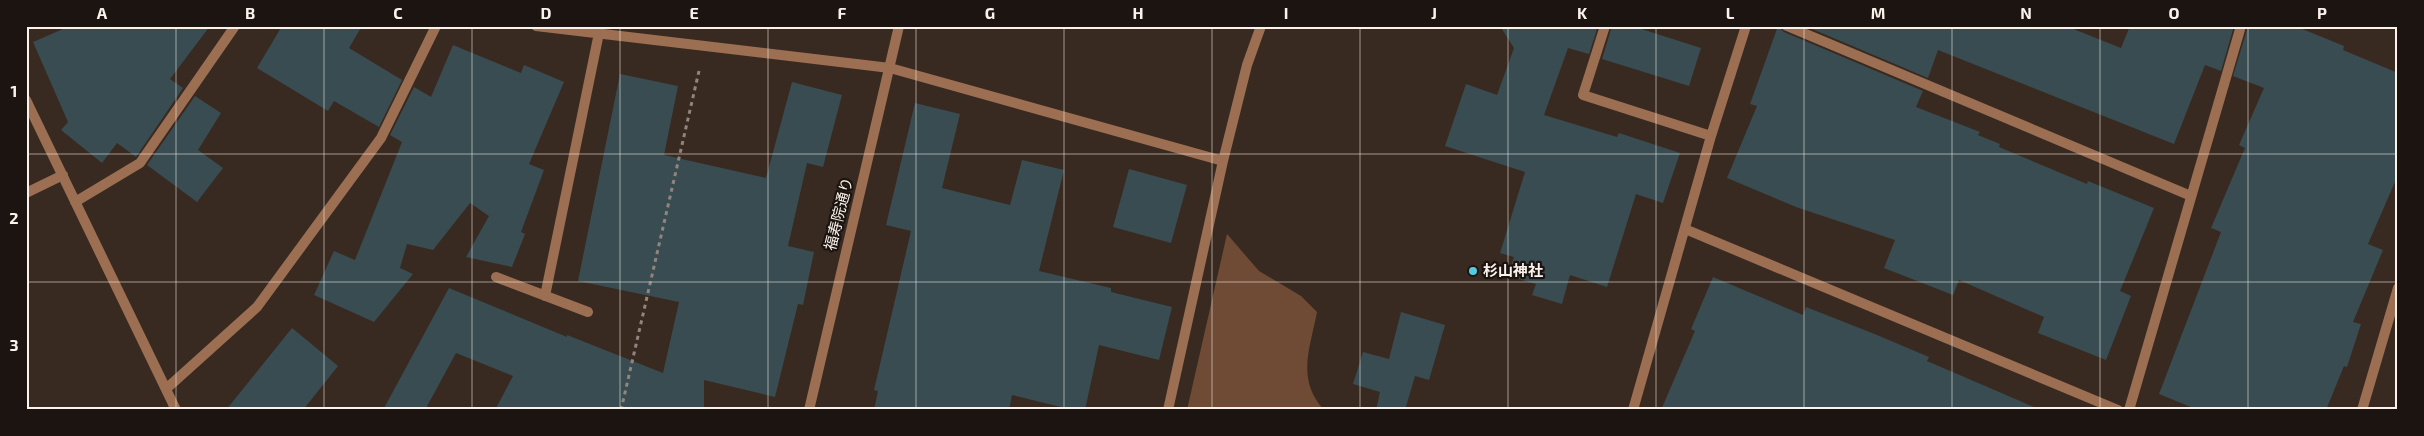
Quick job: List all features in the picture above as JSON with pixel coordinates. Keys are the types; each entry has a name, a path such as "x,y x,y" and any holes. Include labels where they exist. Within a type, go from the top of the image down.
{"street":[{"path":"75,202 140,164 235,26"},
{"path":"166,389 257,307 381,138 436,26"},
{"path":"536,26 890,68 1223,161"},
{"name":"福寿院通り","path":"809,410 900,26"},
{"path":"1168,410 1223,161 1247,65 1261,26"},
{"path":"1605,26 1583,95 1711,136"},
{"path":"1632,410 1711,136 1746,26"},
{"path":"1787,26 2191,196"},
{"path":"2129,410 2241,26"},
{"path":"545,296 599,33"},
{"path":"26,100 176,410"},
{"path":"26,193 62,175"},
{"path":"1685,229 2118,410"},
{"path":"496,277 588,312"},
{"path":"2362,410 2398,288"}],"path":[{"path":"621,410 704,46"}],"shaded area":[{"path":"1227,234 1259,271 1301,296 1317,312 1307,363 1310,387 1324,410 1187,410"}],"building":[{"path":"70,26 210,26 170,79 183,88 136,157 117,143 102,163 61,130 68,122 33,42"},
{"path":"282,26 362,26 349,48 402,80 379,127 334,101 328,111 257,68"},
{"path":"1500,26 1598,26 1589,54 1568,48 1544,115 1617,137 1619,133 1680,153 1663,203 1636,194 1607,287 1570,275 1562,304 1532,295 1536,284 1508,276 1514,257 1500,253 1525,172 1445,146 1466,84 1497,95 1514,48"},
{"path":"1612,26 1632,26 1701,48 1689,86 1602,59"},
{"path":"1778,26 1784,32 1923,91 1916,107 1980,132 1978,135 2000,144 1999,147 2087,184 2088,181 2154,208 2120,291 2131,296 2106,360 2038,333 2044,317 1959,280 1953,295 1884,268 1895,240 1796,207 1727,178 1757,106 1750,104"},
{"path":"1805,26 2066,26 2121,48 2130,26 2234,26 2221,71 2205,65 2174,144 1938,50 1928,78"},
{"path":"2248,26 2295,26 2344,46 2343,50 2398,73 2398,175 2368,244 2383,250 2353,322 2361,324 2347,367 2344,366 2326,410 2198,410 2159,394 2221,232 2211,228 2245,148 2239,145 2264,88 2233,76"},
{"path":"453,45 521,73 524,65 564,82 529,164 544,170 521,232 525,234 512,267 466,257 489,216 470,203 433,250 407,244 400,268 413,274 374,322 314,295 334,251 355,260 402,142 390,135 414,87 431,97"},
{"path":"620,74 678,86 664,155 766,178 792,82 842,95 823,167 807,163 788,246 814,252 803,305 798,304 775,397 704,380 704,410 495,410 513,376 456,353 425,410 383,410 449,288 567,337 567,335 663,373 679,302 578,281"},
{"path":"195,96 221,113 198,150 223,168 197,202 147,165"},
{"path":"915,103 960,114 942,188 1010,205 1022,160 1064,170 1039,271 1111,288 1111,292 1172,307 1159,360 1099,345 1085,410 1073,410 1012,395 1009,410 874,410 878,391 874,390 911,231 886,225"},
{"path":"1129,169 1187,185 1171,243 1113,227"},
{"path":"1713,277 1803,315 1806,307 1877,335 1929,357 1927,361 2041,410 1661,410 1695,331 1691,329"},
{"path":"1401,312 1445,325 1429,380 1415,376 1405,410 1376,410 1380,392 1353,384 1363,352 1389,359"},
{"path":"292,328 338,366 303,410 226,410"}],"place":[{"name":"杉山神社","path":"1473,271"}]}
